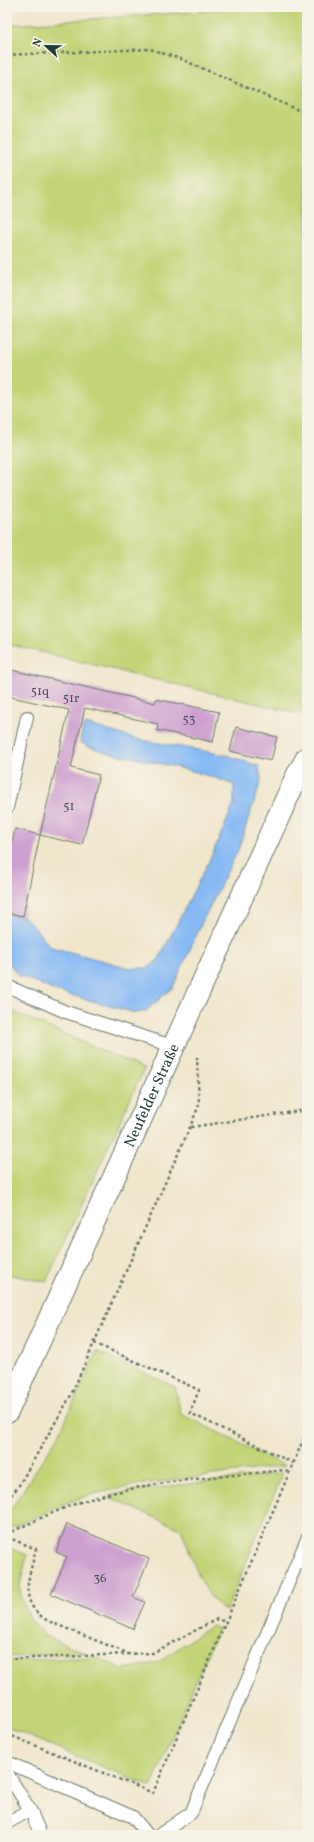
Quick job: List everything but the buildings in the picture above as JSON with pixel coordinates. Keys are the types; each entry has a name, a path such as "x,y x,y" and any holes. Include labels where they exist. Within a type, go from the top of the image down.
{"street":[{"name":"Neufelder Straße","path":"7,1412 172,1046 301,780 307,758"}],"lane":[{"path":"7,808 9,783 27,717"},
{"path":"7,986 66,1012 172,1046"},
{"path":"159,1835 191,1813 307,1539"},
{"path":"7,1762 133,1816 148,1835"},
{"path":"7,1774 30,1810 41,1835"},
{"path":"7,1823 30,1810"}],"path":[{"path":"7,56 150,49 181,59 307,114"},
{"path":"7,1500 18,1487 70,1397 190,1127 199,1105 196,1057 200,1050"},
{"path":"190,1127 307,1110"},
{"path":"94,1343 199,1390 190,1413 293,1463"},
{"path":"7,1734 153,1793 307,1430"},
{"path":"7,1534 68,1506 136,1488 284,1470 289,1472"},
{"path":"7,1538 36,1549 27,1586 28,1597 32,1607 38,1614 48,1621 128,1654"},
{"path":"7,1659 153,1652 218,1619 226,1622"}],"green space":[{"path":"259,7 307,7 307,697 300,714 7,644 7,25"},
{"path":"7,1009 144,1069 46,1282 7,1274"},
{"path":"97,1351 175,1387 181,1414 285,1466 136,1485 93,1494 66,1503 7,1530 7,1515 59,1435"},
{"path":"283,1473 226,1611 210,1596 198,1574 181,1529 109,1497 111,1495 137,1490"},
{"path":"7,1547 27,1555 20,1585 21,1598 31,1620 44,1635 86,1653 7,1657"},
{"path":"211,1626 218,1629 151,1787 7,1727 7,1661 96,1657 123,1669 157,1663"}],"water":[{"path":"86,724 136,739 226,755 259,766 261,781 238,850 204,918 173,987 146,1011 135,1013 53,990 18,975 7,960 7,914 25,917 51,947 130,968 148,968 159,959 213,853 234,804 234,785 199,773 108,753 94,748 80,742 83,727"}]}
